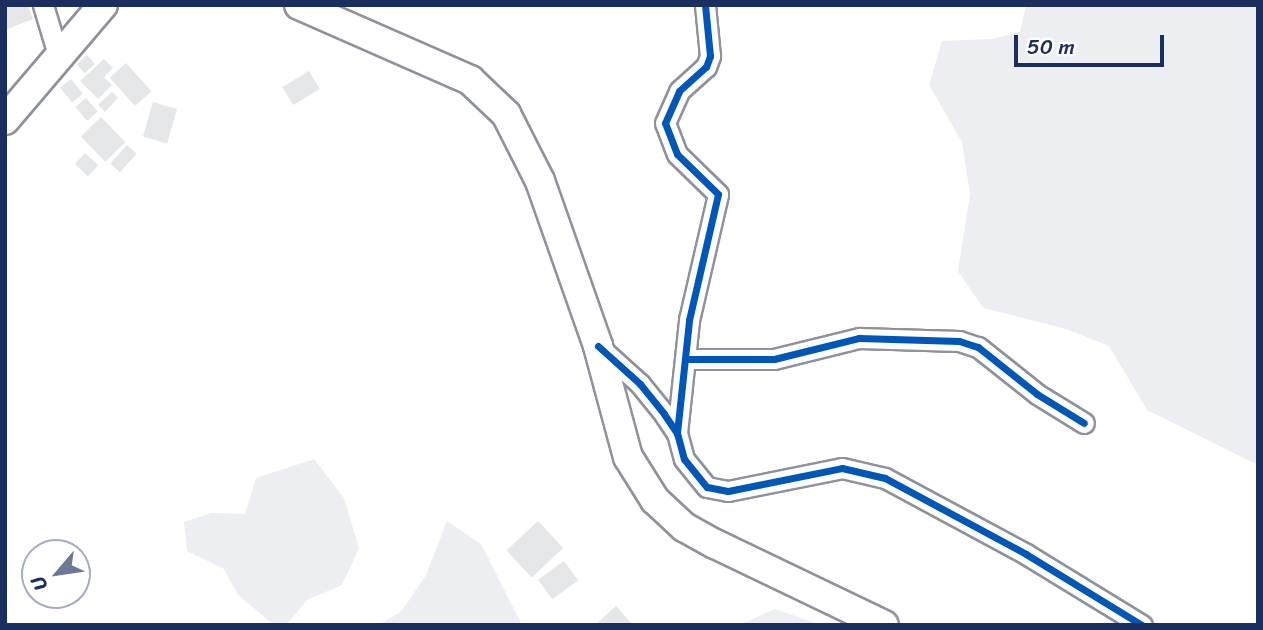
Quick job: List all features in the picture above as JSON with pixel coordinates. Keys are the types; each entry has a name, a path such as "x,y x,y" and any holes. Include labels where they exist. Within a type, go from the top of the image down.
{"main road":[{"path":"5,120 103,5"},
{"path":"299,5 470,80 491,96 524,146 540,181 598,346 628,457 655,500 684,527 715,544 884,625"}],"street":[{"path":"43,5 59,58"},
{"path":"677,433 687,359 689,320 718,194 677,154 665,123 679,91 706,67 710,56 705,5"},
{"path":"687,359 774,359 859,338 959,341 978,348 1037,394 1084,424"},
{"path":"598,346 640,384 677,433 684,459 707,487 728,491 842,468 885,478 1026,554 1142,625"}],"shaded area":[{"path":"1026,5 1258,5 1258,465 1147,410 1109,346 1066,329 983,308 958,271 970,194 962,142 929,85 942,41 991,39 1020,32"},
{"path":"314,459 344,498 359,548 342,585 307,600 286,625 274,625 238,595 224,569 187,551 184,522 211,513 245,514 256,478"},
{"path":"447,521 481,544 522,625 378,625 401,612 426,575"},
{"path":"775,609 821,625 739,625"}],"building":[{"path":"5,5 28,5 33,19 5,30"},
{"path":"87,55 95,64 85,73 77,64"},
{"path":"104,59 113,68 104,77 112,85 98,99 80,81"},
{"path":"126,63 151,91 135,106 110,78"},
{"path":"309,71 320,89 293,105 282,87"},
{"path":"71,79 83,94 72,103 60,88"},
{"path":"112,92 118,98 105,112 98,105"},
{"path":"86,98 98,112 87,121 75,107"},
{"path":"153,102 177,109 167,143 143,137"},
{"path":"101,117 125,142 105,162 81,136"},
{"path":"127,145 137,154 120,172 110,164"},
{"path":"85,153 98,165 88,176 75,164"},
{"path":"538,521 563,548 532,577 507,550"},
{"path":"564,561 578,580 552,599 538,580"},
{"path":"616,606 633,625 595,625"}],"cycle path":[{"path":"677,433 689,320 718,194 677,154 665,123 679,91 706,67 710,56 705,5"},
{"path":"687,359 774,359 859,338 959,341 978,347 1037,394 1084,423"},
{"path":"598,346 640,384 664,414 677,433 684,459 707,487 728,491 842,468 885,478 1026,554 1142,625"}]}
